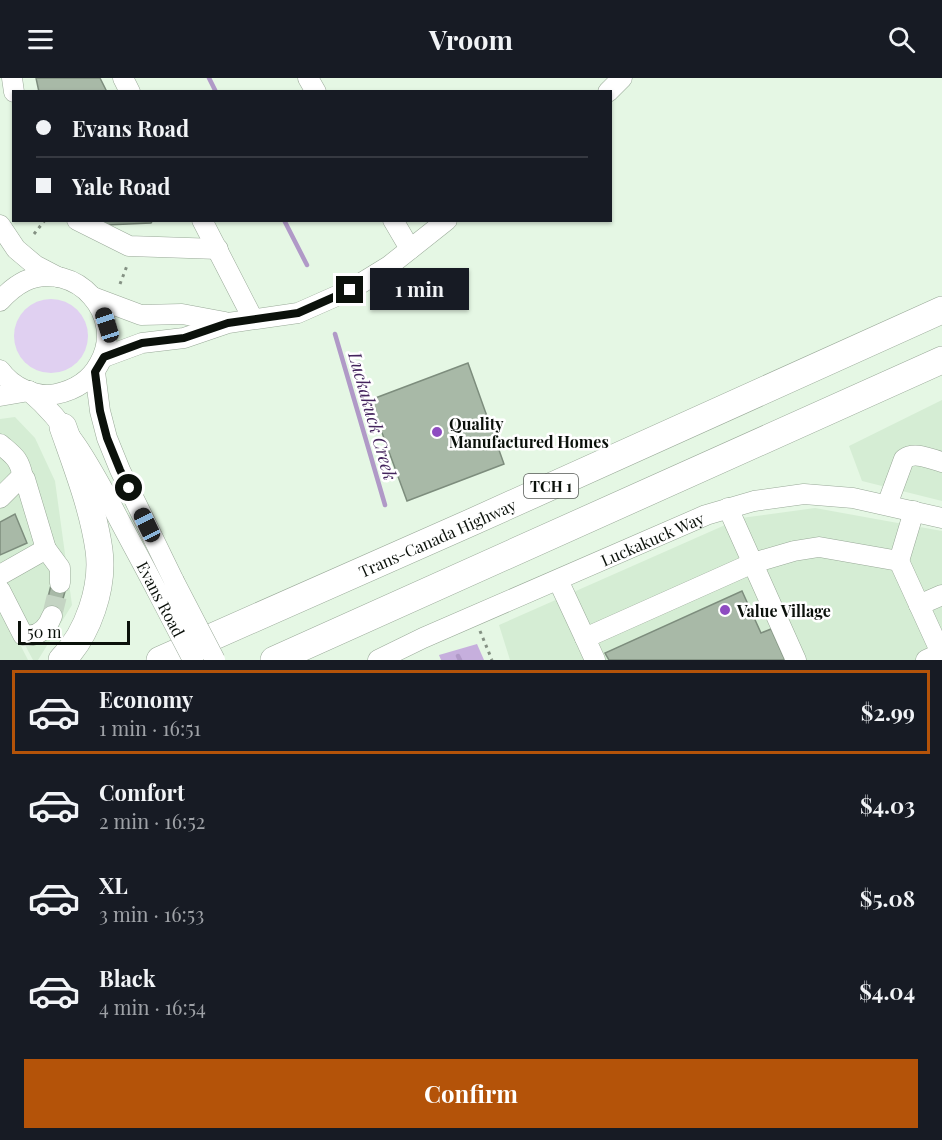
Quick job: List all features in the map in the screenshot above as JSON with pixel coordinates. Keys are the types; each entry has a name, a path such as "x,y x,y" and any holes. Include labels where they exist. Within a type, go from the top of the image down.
{"highway":[{"name":"Trans-Canada Highway","path":"160,660 942,310"},
{"name":"TCH 1","path":"274,660 942,360"},
{"path":"62,660 77,641 89,620 97,586 99,552 85,489 63,427"}],"street":[{"path":"610,90 622,78"},
{"path":"81,222 129,246 218,249"},
{"path":"203,222 253,319"},
{"path":"394,222 410,249"},
{"path":"0,396 29,391 52,394 68,391 83,383 99,364 142,343 184,338 228,323 298,313 350,290 389,266 444,222"},
{"path":"0,225 16,249 35,265 77,284 93,297 141,315 182,314 228,323"},
{"path":"0,300 12,289 26,281 42,277 58,277"},
{"name":"Evans Road","path":"93,297 102,310 107,325 107,341 99,364 100,411 107,438 120,470 215,660"},
{"name":"Evans Road","path":"0,369 14,384 29,391 37,399 63,427 89,463 193,660"},
{"path":"0,444 20,464 46,549 60,568 60,583"},
{"path":"887,505 904,459 914,455 940,455"},
{"path":"0,498 23,477"},
{"name":"Luckakuck Way","path":"378,660 423,638 705,515 754,501 804,494 853,498 942,518"},
{"path":"728,508 796,660"},
{"path":"914,511 899,561 942,654 927,660"},
{"path":"585,638 753,563 794,551 819,547 899,561"},
{"path":"0,575 46,549"},
{"path":"558,580 595,660"},
{"path":"0,590 23,635 36,635 44,630 52,616"},
{"path":"919,605 942,595"}],"path":[{"path":"34,234 43,222"},
{"path":"120,284 131,257"},
{"path":"473,616 492,660"}],"shaded area":[{"path":"51,299 72,305 82,315 88,336 82,357 72,367 51,373 30,367 20,357 14,336 20,315 30,305"},
{"path":"942,400 942,501 862,481 849,446"},
{"path":"15,417 35,438 55,481 72,605 38,660 33,660 0,598 0,419"},
{"path":"815,508 942,531 942,660 510,660 499,625 741,518"},
{"path":"0,605 28,660 0,660"},
{"path":"477,644 484,660 441,660 439,655"}],"building":[{"path":"36,78 100,78 106,90 39,90"},
{"path":"103,222 152,222 151,223 106,225"},
{"name":"Quality Manufactured Homes","path":"468,363 504,464 407,501 370,400"},
{"path":"15,514 27,543 0,555 0,522"},
{"path":"52,581 67,584 58,617 44,614"},
{"name":"Value Village","path":"742,591 761,633 771,629 785,660 609,660 605,653"}],"waterway":[{"name":"Luckakuck Creek","path":"209,78 215,90"},
{"name":"Luckakuck Creek","path":"285,222 307,265"},
{"name":"Luckakuck Creek","path":"335,334 385,505"},
{"name":"Luckakuck Creek","path":"458,656 460,660"}],"tunnel":[{"path":"52,616 60,583"}],"place":[{"name":"Quality Manufactured Homes","path":"437,432"},
{"name":"Value Village","path":"725,610"}],"route":[{"path":"129,488 107,438 100,411 95,372 104,357 142,343 184,338 228,323 298,313 350,290"}]}
